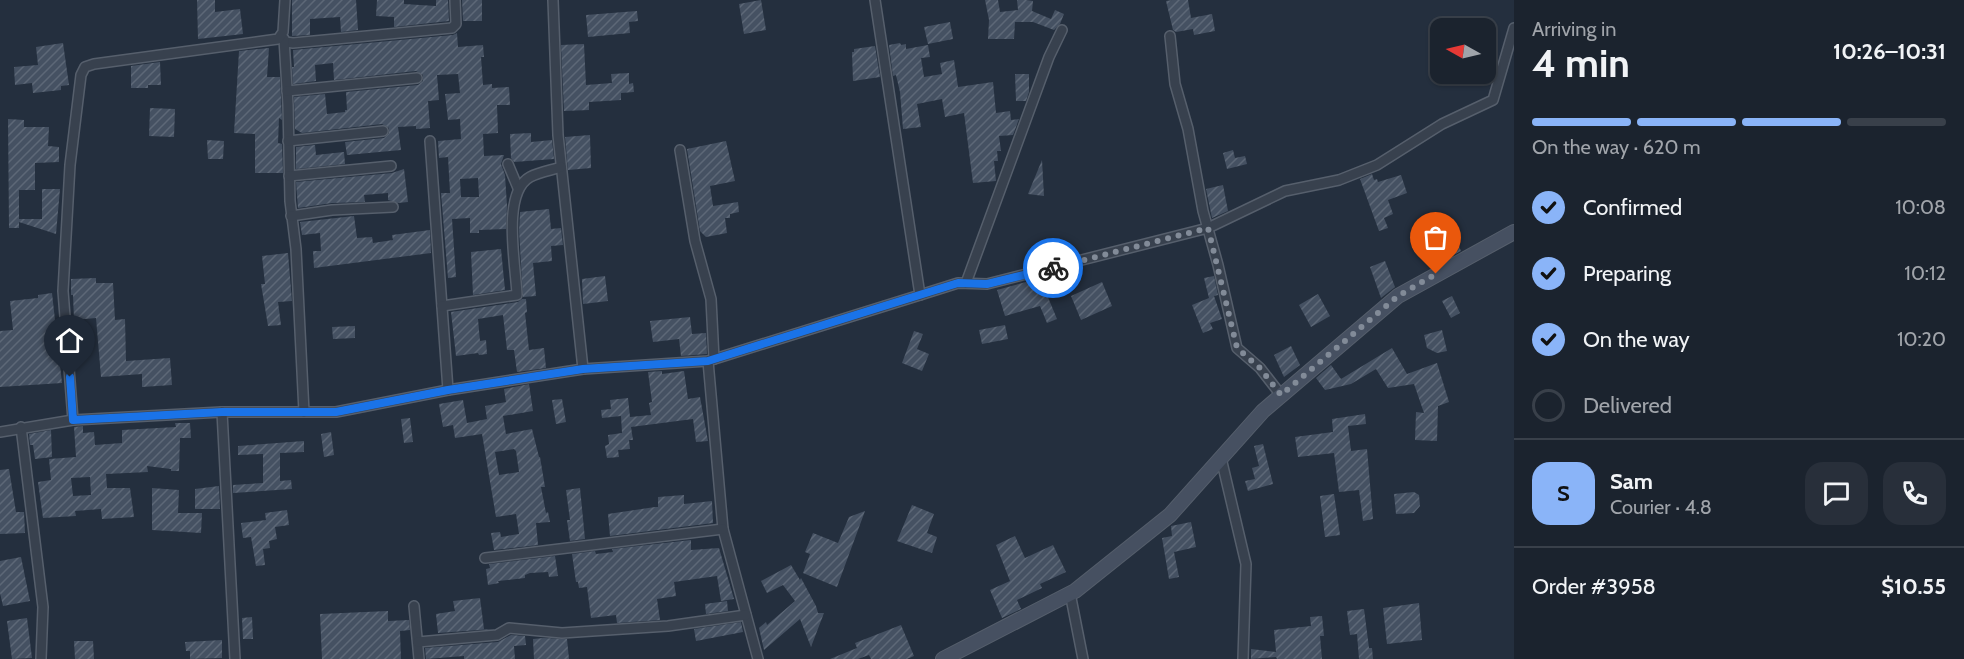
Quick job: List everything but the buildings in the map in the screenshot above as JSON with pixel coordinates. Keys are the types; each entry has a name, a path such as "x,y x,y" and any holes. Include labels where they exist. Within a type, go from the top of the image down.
{"street":[{"path":"285,0 283,38 289,176 291,216 296,249 304,412"},
{"path":"73,420 63,291 70,165 81,75 85,68 94,64 283,38 293,43 452,28 456,24 455,0"},
{"path":"553,0 558,135 583,369"},
{"path":"875,0 920,295"},
{"path":"0,432 73,420 222,412 336,412 448,390 583,369 711,360 958,283 987,284 1208,228 1285,191 1339,180 1377,165 1442,124 1493,100 1514,28"},
{"path":"966,283 1049,57 1062,30"},
{"path":"1170,36 1175,84 1188,129 1203,211 1237,348 1260,368 1281,395"},
{"path":"287,91 417,78"},
{"path":"288,141 383,131"},
{"path":"430,141 448,390"},
{"path":"680,150 695,241 711,299 711,360 723,529 758,659"},
{"path":"508,164 518,188"},
{"path":"289,176 391,166"},
{"path":"442,306 517,295 512,211 518,188 529,177 561,167"},
{"path":"291,216 332,210 393,207"},
{"path":"943,659 1071,593 1170,515 1263,411 1398,296 1514,232"},
{"path":"222,412 235,659"},
{"path":"21,427 43,607 41,659"},
{"path":"1221,458 1246,564 1242,659"},
{"path":"485,558 723,529"},
{"path":"1071,593 1083,659"},
{"path":"414,606 419,659"},
{"path":"417,642 496,635 509,627 562,633 668,627 746,615"}],"way so far":[{"path":"1053,268 1208,228 1237,348 1260,368 1281,395 1398,296 1436,274"}],"route":[{"path":"70,377 73,420 222,412 336,412 448,390 583,369 708,361 958,283 987,284 1053,268"}]}
